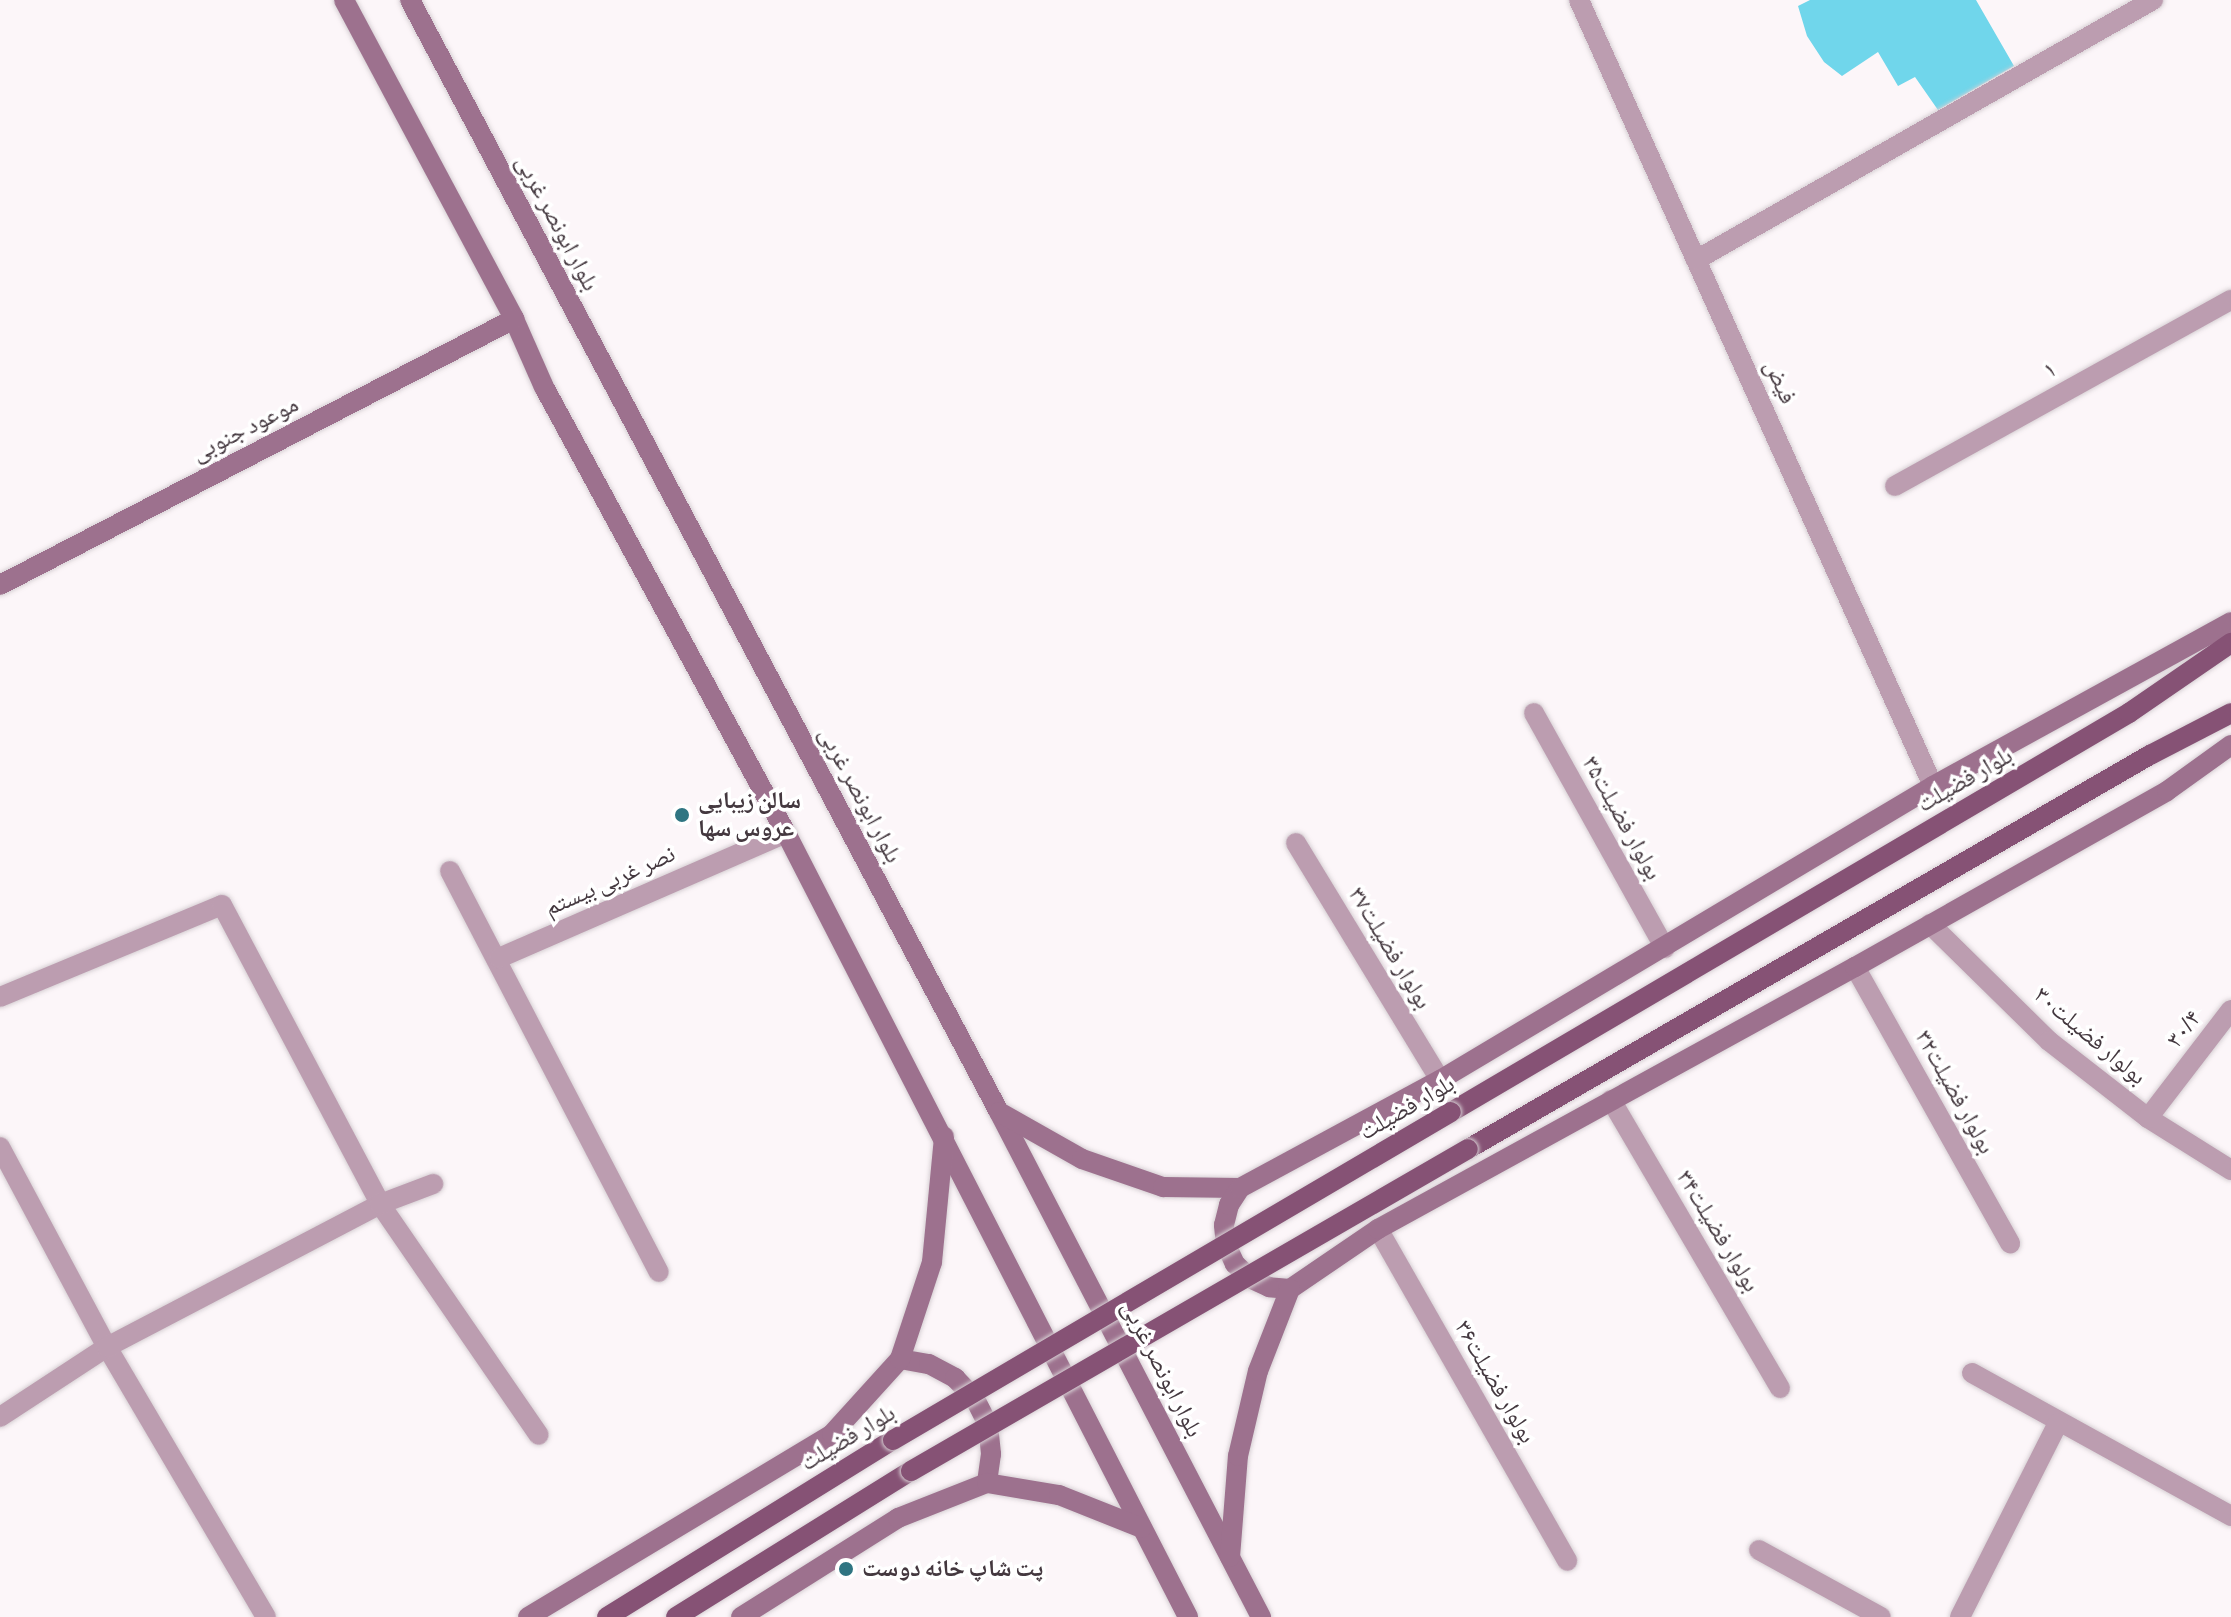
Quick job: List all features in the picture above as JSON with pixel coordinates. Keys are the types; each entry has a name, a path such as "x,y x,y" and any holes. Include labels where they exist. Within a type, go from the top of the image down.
{"main road":[{"path":"344,0 514,319 544,387 786,833 1188,1617"},
{"name":"بلوار ابونصر غربی","path":"410,0 999,1112 1261,1617"},
{"name":"موعود جنوبی","path":"0,585 514,319"},
{"name":"بلوار فضیلت","path":"1240,1188 1440,1080 1933,786 2231,622"},
{"name":"بلوار فضیلت","path":"607,1617 893,1440 2129,713 2231,643"},
{"path":"676,1617 911,1471 2150,755 2231,713"},
{"path":"1230,1557 1238,1456 1258,1371 1290,1289 1378,1229 1855,967 2167,791 2231,745"},
{"path":"999,1112 1082,1159 1163,1187 1240,1188"},
{"path":"528,1617 832,1434 900,1359 932,1262 944,1137"},
{"path":"1240,1188 1229,1205 1224,1225 1226,1245 1235,1264 1250,1278 1269,1287 1290,1289"},
{"path":"900,1359 929,1364 955,1378 975,1399 988,1425 991,1454 987,1483"},
{"path":"741,1617 898,1518 987,1483 1059,1495 1142,1528"}],"street":[{"name":"فیض","path":"1579,0 1933,786"},
{"path":"1696,260 2153,0"},
{"name":"۱","path":"1895,486 2231,300"},
{"name":"بولوار فضیلت۳۵","path":"1534,713 1665,948"},
{"name":"نصر غربی بیستم","path":"499,958 786,833"},
{"name":"بولوار فضیلت۳۷","path":"1296,843 1440,1080"},
{"path":"450,871 499,958 659,1272"},
{"path":"0,997 222,905 380,1204 539,1435"},
{"name":"بولوار فضیلت۳۰","path":"1930,924 2049,1041 2148,1118 2231,1170"},
{"name":"بولوار فضیلت۳۲","path":"1855,967 2010,1243"},
{"name":"۳۰/۴","path":"2148,1118 2231,1010"},
{"name":"بولوار فضیلت۳۴","path":"1611,1100 1780,1388"},
{"path":"0,1147 107,1347 266,1617"},
{"path":"0,1417 107,1347 380,1204 433,1184"},
{"name":"بولوار فضیلت۳۶","path":"1378,1229 1567,1561"},
{"path":"1972,1373 2231,1516"},
{"path":"1960,1617 2058,1423"},
{"path":"1759,1550 1881,1617"}],"building":[{"path":"1810,0 1976,0 2014,66 1938,110 1915,77 1898,86 1878,52 1842,76 1824,62 1807,36 1798,6"}],"place":[{"name":"سالن زیبایی عروس سها","path":"682,815"},
{"name":"پت شاپ خانه دوست","path":"846,1569"}]}
